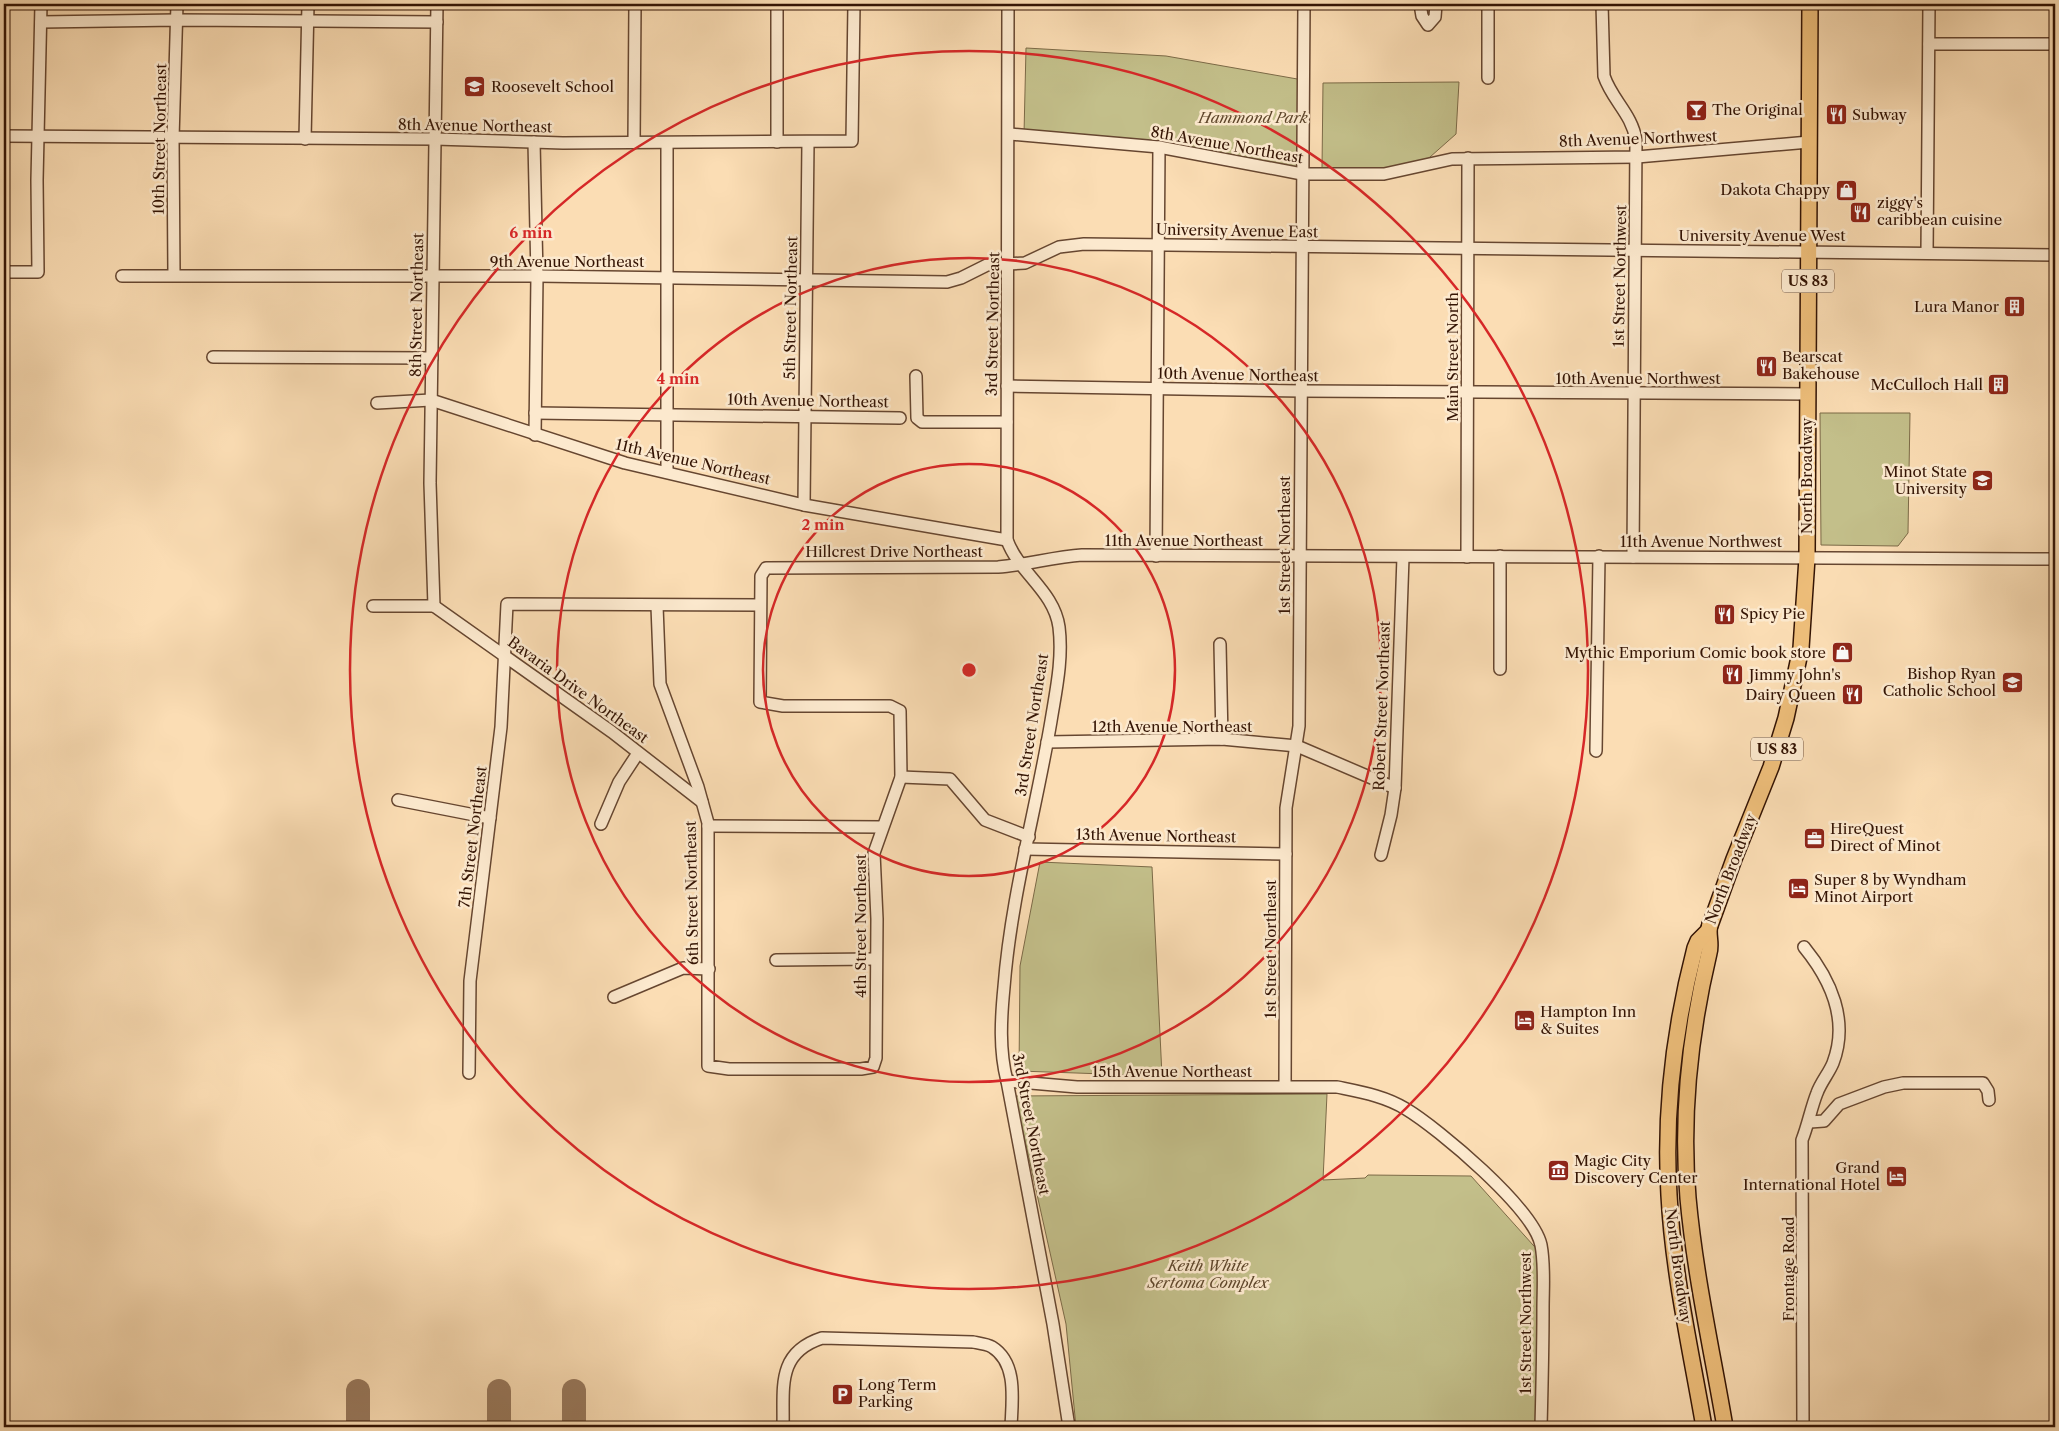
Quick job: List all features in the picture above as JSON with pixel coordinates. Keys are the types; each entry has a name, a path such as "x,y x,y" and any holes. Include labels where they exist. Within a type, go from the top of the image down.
{"main road":[{"name":"North Broadway","path":"1725,1427 1692,1237 1686,1167 1689,1074 1697,1011 1710,950 1708,932 1724,883 1771,767 1788,712 1801,648 1807,558 1810,4"},
{"name":"North Broadway","path":"1704,1427 1674,1252 1668,1166 1671,1079 1680,1010 1694,948 1698,941 1708,932"}],"street":[{"path":"4,272 38,272 38,137 41,4"},
{"name":"10th Street Northeast","path":"174,275 173,138 177,4"},
{"path":"305,139 308,4"},
{"name":"8th Street Northeast","path":"434,606 430,483 437,4"},
{"path":"634,142 635,4"},
{"path":"777,4 777,142"},
{"name":"8th Avenue Northeast","path":"4,136 435,139 668,143 852,141 854,4"},
{"name":"3rd Street Northeast","path":"1008,4 1010,134 1007,540 1012,552 1050,600 1059,628 1060,667 1006,959 1002,1010 1002,1061 1053,1324 1069,1427"},
{"name":"1st Street Northeast","path":"1285,1086 1286,808 1299,726 1304,4"},
{"path":"1420,4 1422,16 1428,25 1435,17 1436,4"},
{"path":"1488,4 1488,78"},
{"name":"1st Street Northwest","path":"1602,4 1604,76 1633,125 1636,157 1633,556"},
{"path":"1927,253 1929,4"},
{"path":"41,22 177,20 437,22"},
{"path":"1928,44 2055,44"},
{"name":"8th Avenue Northeast","path":"1010,134 1159,147 1302,174 1384,174 1444,160 1468,158"},
{"path":"534,142 537,276 535,435"},
{"name":"5th Street Northeast","path":"804,504 808,142"},
{"name":"8th Avenue Northwest","path":"1468,158 1636,157 1809,142"},
{"path":"668,143 668,472"},
{"path":"1156,556 1159,147"},
{"name":"Main Street North","path":"1467,557 1468,158"},
{"name":"University Avenue East","path":"1009,265 1030,262 1059,247 1071,244 1468,248"},
{"name":"University Avenue West","path":"1468,248 2055,254"},
{"name":"9th Avenue Northeast","path":"122,276 537,276 947,282 961,278 987,265 1009,265"},
{"path":"213,357 432,358"},
{"path":"916,376 917,418 922,422 1007,422"},
{"name":"10th Avenue Northeast","path":"1007,386 1301,392 1468,392"},
{"name":"10th Avenue Northwest","path":"1468,392 1808,394"},
{"name":"11th Avenue Northeast","path":"377,404 431,400 625,463 804,504 1007,540"},
{"name":"10th Avenue Northeast","path":"535,413 900,418"},
{"name":"11th Avenue Northeast","path":"1022,565 1060,556 1082,555 1467,557"},
{"path":"1500,556 1500,670"},
{"path":"1596,751 1599,556"},
{"name":"11th Avenue Northwest","path":"1467,557 1633,556 2055,559"},
{"name":"Robert Street Northeast","path":"1381,855 1391,815 1395,788 1403,557"},
{"name":"Hillcrest Drive Northeast","path":"760,605 761,576 766,568 998,567 1022,565"},
{"name":"7th Street Northeast","path":"469,1072 470,981 502,727 507,604 657,606"},
{"path":"657,606 760,605"},
{"name":"4th Street Northeast","path":"708,1066 729,1069 861,1069 873,1067 876,1058 874,853 901,777 902,738 900,712 890,706 782,706 760,702 760,605"},
{"path":"373,606 434,606"},
{"name":"Bavaria Drive Northeast","path":"434,606 638,753 702,802"},
{"name":"6th Street Northeast","path":"657,606 660,684 702,802 708,826 708,1066"},
{"path":"1220,644 1222,739"},
{"name":"12th Avenue Northeast","path":"1047,742 1222,739 1297,746 1395,788"},
{"path":"601,824 619,782 638,753"},
{"path":"901,777 950,779 986,820 1029,837"},
{"path":"398,800 490,818"},
{"path":"708,826 882,827"},
{"name":"13th Avenue Northeast","path":"1026,849 1286,854"},
{"name":"Frontage Road","path":"1804,947 1820,966 1828,982 1841,1026 1838,1048 1832,1064 1816,1093 1810,1122 1802,1140 1804,1427"},
{"path":"776,960 876,959"},
{"path":"614,997 683,968 708,969"},
{"name":"15th Avenue Northeast","path":"1007,1081 1077,1087 1337,1087"},
{"path":"1810,1122 1824,1121 1839,1104 1884,1087 1903,1083 1983,1083 1988,1091 1989,1100"},
{"name":"1st Street Northwest","path":"1337,1087 1373,1095 1406,1109 1465,1155 1524,1213 1535,1229 1541,1243 1543,1271 1541,1427"},
{"path":"783,1427 784,1377 789,1361 808,1343 822,1338 831,1338 972,1342 991,1346 1005,1359 1012,1386 1011,1427"}],"green space":[{"name":"Hammond Park","path":"1026,48 1166,56 1303,80 1302,174 1159,147 1024,134"},
{"name":"Hammond Park","path":"1459,82 1456,134 1421,165 1371,171 1322,168 1323,83"},
{"path":"1820,413 1910,413 1908,533 1898,546 1821,545"},
{"path":"1040,862 1152,867 1162,1076 1019,1071 1020,966"},
{"name":"Keith White Sertoma Complex","path":"1327,1094 1323,1180 1365,1178 1368,1175 1471,1176 1542,1255 1537,1427 1076,1427 1066,1324 1015,1096"}],"taxiway":[{"path":"358,1391 358,1427"},
{"path":"499,1391 499,1427"},
{"path":"574,1391 574,1427"}],"place":[{"name":"Roosevelt School","path":"475,87"},
{"name":"The Original","path":"1696,110"},
{"name":"Subway","path":"1836,115"},
{"name":"Dakota Chappy","path":"1846,190"},
{"name":"ziggy's caribbean cuisine","path":"1861,212"},
{"name":"Lura Manor","path":"2015,307"},
{"name":"Bearscat Bakehouse","path":"1766,366"},
{"name":"McCulloch Hall","path":"1999,385"},
{"name":"Minot State University","path":"1983,481"},
{"name":"Spicy Pie","path":"1724,614"},
{"name":"Mythic Emporium Comic book store","path":"1842,653"},
{"name":"Jimmy John's","path":"1733,675"},
{"name":"Bishop Ryan Catholic School","path":"2012,683"},
{"name":"Dairy Queen","path":"1852,695"},
{"name":"HireQuest Direct of Minot","path":"1814,838"},
{"name":"Super 8 by Wyndham Minot Airport","path":"1798,889"},
{"name":"Hampton Inn & Suites","path":"1524,1021"},
{"name":"Magic City Discovery Center","path":"1558,1170"},
{"name":"Grand International Hotel","path":"1896,1177"},
{"name":"Long Term Parking","path":"842,1394"}]}
